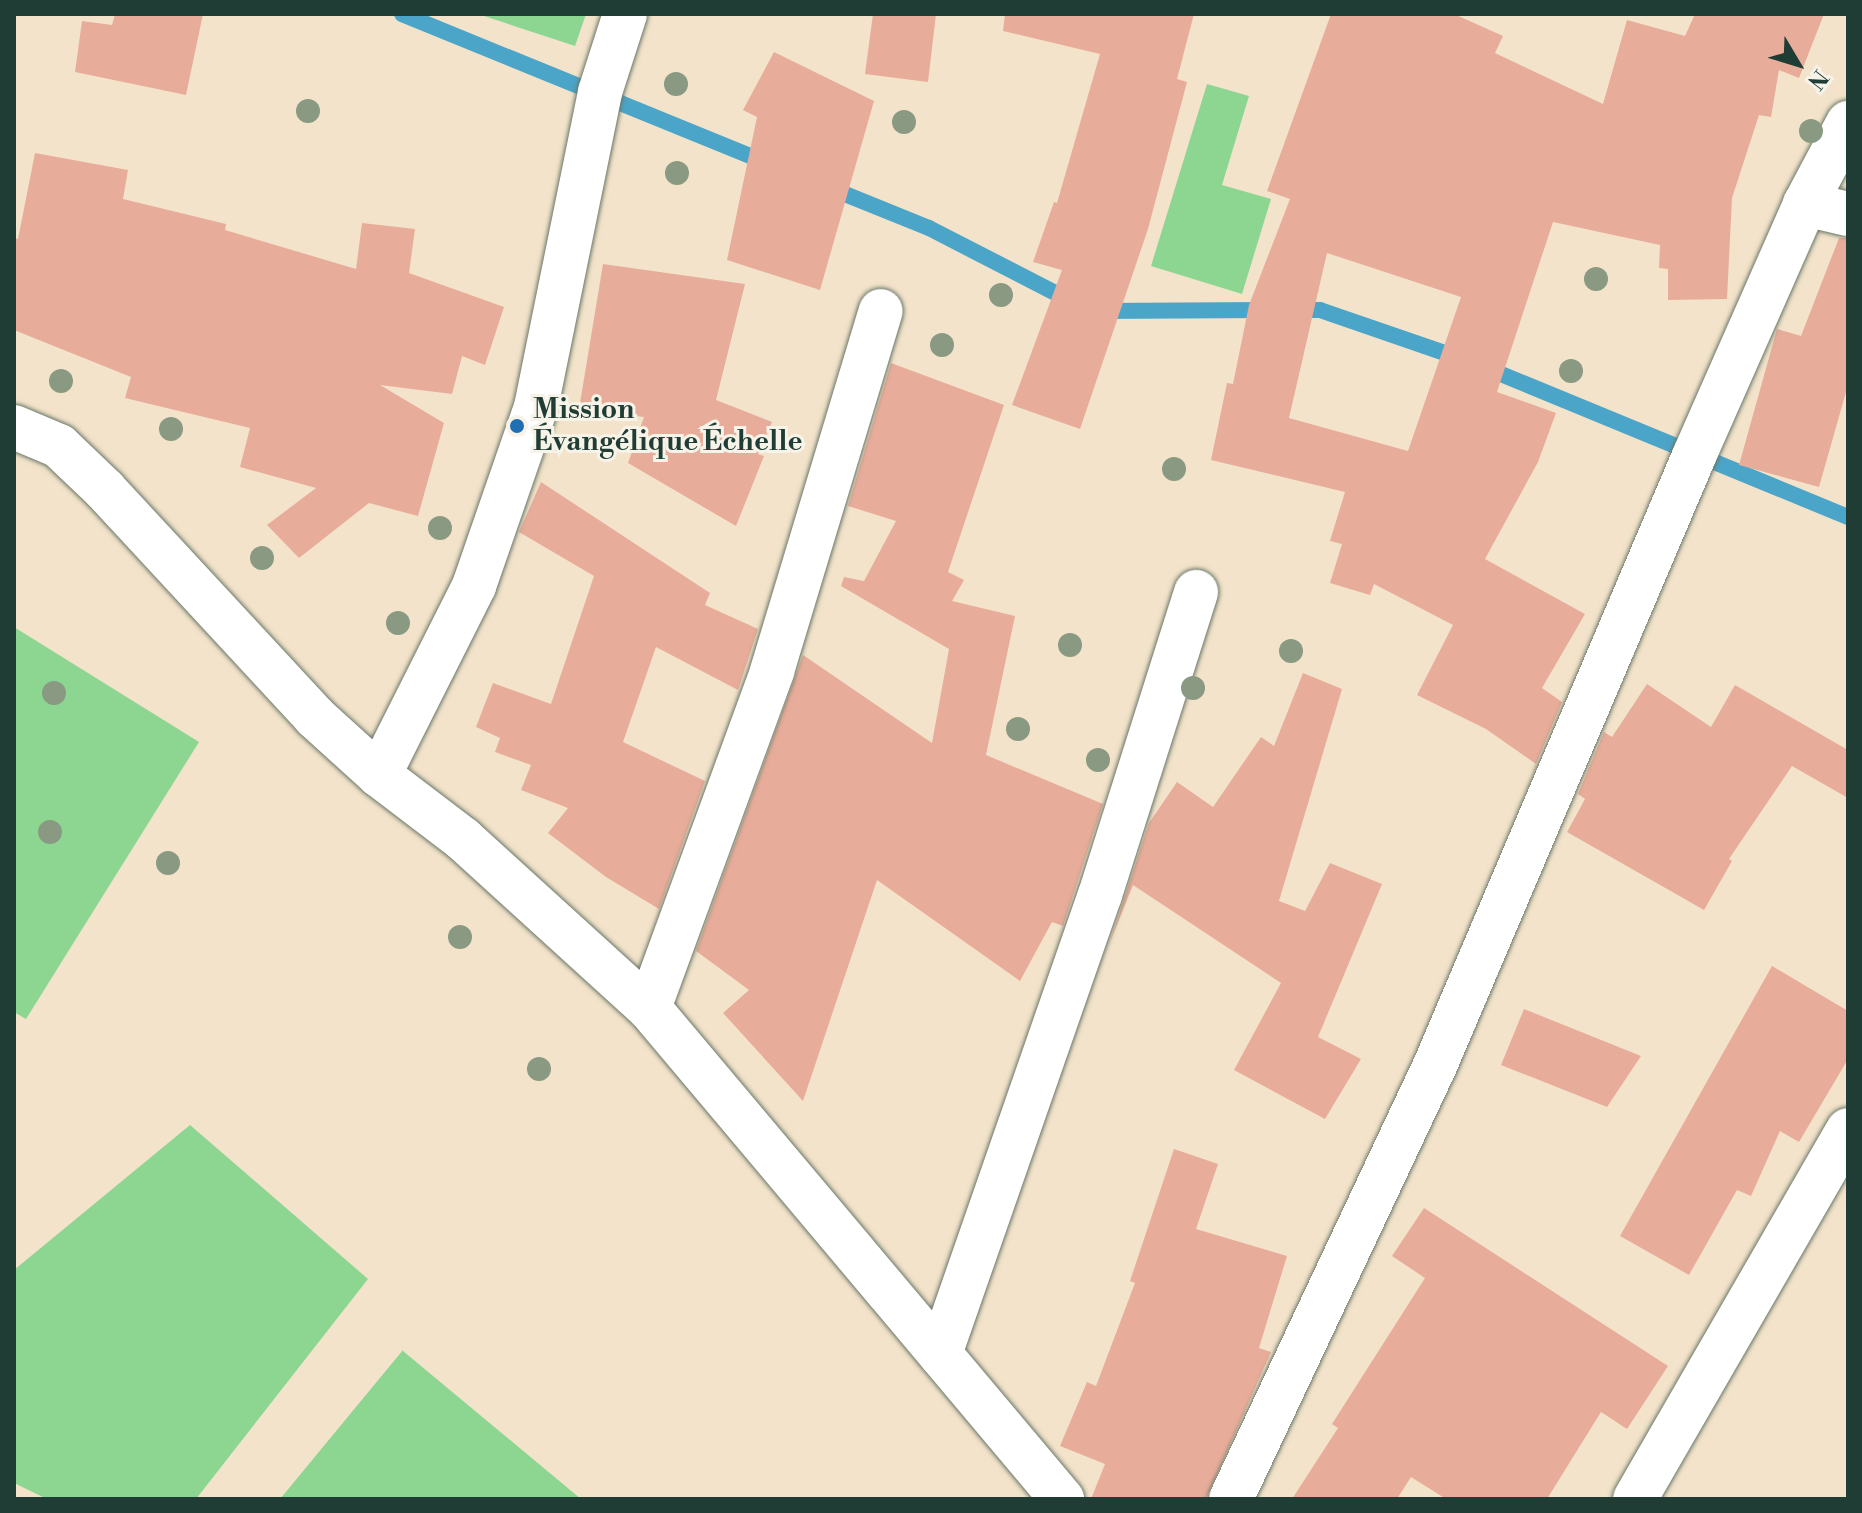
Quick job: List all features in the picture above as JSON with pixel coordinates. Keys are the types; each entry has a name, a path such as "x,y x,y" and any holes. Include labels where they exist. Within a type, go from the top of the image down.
{"street":[{"path":"379,775 474,586 536,407 600,92 625,14"},
{"path":"1231,1499 1434,1068 1681,484 1805,204 1848,123"},
{"path":"1805,204 1848,214"},
{"path":"649,1008 772,671 881,311"},
{"path":"14,427 59,446 315,717 379,775 463,839 649,1008 1062,1499"},
{"path":"940,1354 1100,895 1196,592"},
{"path":"1642,1497 1848,1130"}],"green space":[{"path":"478,14 586,14 575,46"},
{"path":"1207,84 1249,96 1222,185 1271,199 1242,294 1151,266"},
{"path":"14,627 199,742 26,1019 14,1012"},
{"path":"190,1125 368,1279 196,1499 47,1499 14,1483 14,1270"},
{"path":"403,1351 581,1499 280,1499"}],"building":[{"path":"115,14 203,14 186,95 75,72 82,21 112,25"},
{"path":"873,14 936,14 928,82 865,74"},
{"path":"1005,14 1194,14 1177,79 1187,82 1148,229 1080,429 1012,405 1062,270 1033,262 1054,202 1057,203 1100,54 1003,31"},
{"path":"1331,14 1454,14 1503,36 1495,53 1603,104 1627,20 1685,36 1695,14 1824,14 1799,78 1779,70 1771,117 1759,115 1732,198 1727,299 1668,300 1668,269 1659,268 1660,245 1553,222 1497,392 1556,413 1538,462 1485,559 1585,614 1542,688 1562,702 1536,764 1486,729 1417,695 1453,625 1374,584 1370,595 1330,583 1342,544 1330,541 1345,492 1211,460 1227,383 1233,384 1249,305 1290,199 1267,191","holes":["1327,253 1461,297 1408,451 1289,418"]},
{"path":"774,52 874,101 820,290 727,260 757,117 743,110"},
{"path":"35,153 128,170 123,199 226,224 225,230 356,269 362,223 415,229 409,273 504,307 485,365 462,356 452,394 380,385 444,423 418,516 369,503 299,558 267,525 316,488 240,467 250,428 125,398 131,377 14,330 14,238 18,239"},
{"path":"1839,238 1848,238 1848,385 1819,487 1739,465 1777,329 1801,336"},
{"path":"603,264 745,284 716,400 772,422 758,454 764,456 736,526 628,463 644,417 579,409"},
{"path":"891,363 1004,405 948,572 964,580 952,601 1015,616 986,755 1103,804 1063,926 1052,922 1020,981 877,880 803,1101 723,1013 749,990 696,951 803,655 932,743 949,649 841,586 844,577 864,581 896,521 848,506"},
{"path":"541,482 710,593 705,605 758,629 738,690 656,647 623,742 705,781 659,909 606,877 548,833 568,808 521,790 531,765 495,752 500,738 476,727 493,683 551,704 594,576 519,532"},
{"path":"1303,673 1342,689 1279,901 1305,911 1330,863 1382,884 1318,1037 1361,1059 1325,1119 1234,1070 1281,983 1133,885 1110,942 1149,823 1177,782 1213,807 1261,737 1274,746"},
{"path":"1647,684 1711,727 1735,685 1848,750 1848,798 1792,766 1729,859 1732,861 1704,910 1567,832 1585,799 1578,794 1604,732 1612,737"},
{"path":"1772,966 1848,1011 1848,1059 1799,1142 1780,1131 1751,1196 1737,1190 1689,1275 1620,1236"},
{"path":"1524,1009 1641,1056 1607,1107 1501,1065"},
{"path":"1174,1149 1218,1164 1196,1229 1287,1256 1259,1348 1271,1352 1206,1499 1091,1499 1105,1464 1060,1446 1087,1382 1096,1386 1135,1283 1130,1281"},
{"path":"1424,1208 1668,1366 1627,1429 1601,1412 1547,1499 1446,1499 1411,1477 1397,1499 1292,1499 1338,1428 1332,1424 1425,1278 1392,1256"}],"waterway":[{"path":"402,14 768,163"},
{"path":"830,188 929,228 1073,302"},
{"path":"1098,311 1267,310"},
{"path":"1294,310 1320,310 1462,359"},
{"path":"1484,367 1848,517"}],"place":[{"name":"Mission Évangélique Échelle","path":"517,426"}]}
